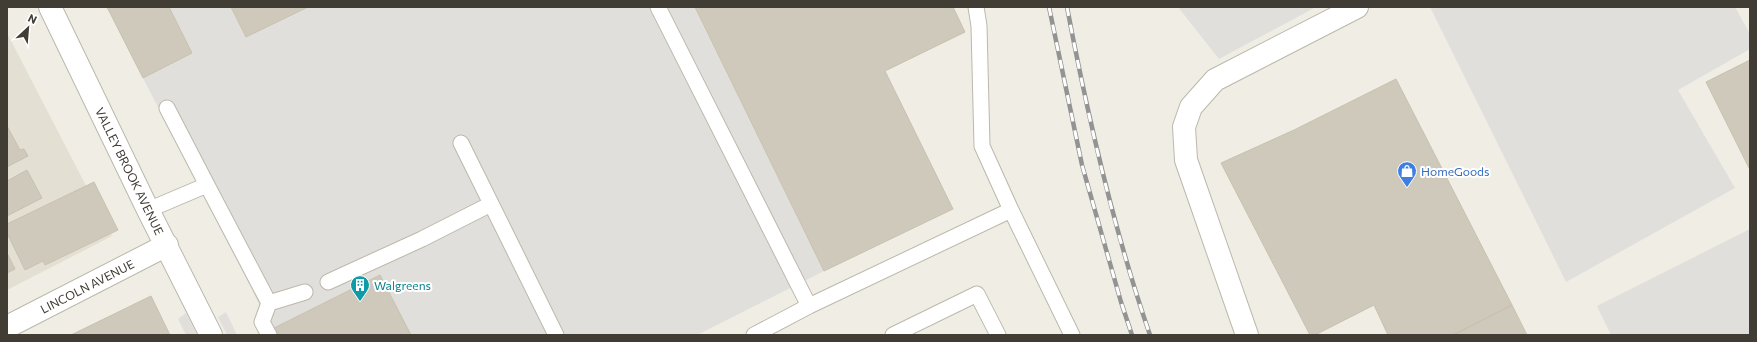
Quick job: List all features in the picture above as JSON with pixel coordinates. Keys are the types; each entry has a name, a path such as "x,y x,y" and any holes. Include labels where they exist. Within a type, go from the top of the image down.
{"street":[{"name":"VALLEY BROOK AVENUE","path":"50,7 148,210 167,245 211,335"},
{"path":"1247,335 1186,160 1184,127 1191,107 1214,80 1357,7"},
{"name":"LINCOLN AVENUE","path":"7,326 167,245"}],"lane":[{"path":"658,7 809,306"},
{"path":"976,7 979,26 982,146 1011,210 1072,335"},
{"path":"167,108 270,303"},
{"path":"461,143 556,335"},
{"path":"148,210 207,185"},
{"path":"328,282 422,239 491,204"},
{"path":"754,335 809,306 1011,210"},
{"path":"269,335 262,322 270,303 305,292"},
{"path":"893,335 977,294 998,335"}],"shaded area":[{"path":"169,7 231,7 246,37 308,7 695,7 824,271 697,335 411,335 380,275 272,329 143,78 192,53"},
{"path":"1178,7 1316,7 1219,59"},
{"path":"1430,7 1735,7 1750,34 1750,49 1678,90 1735,188 1566,282"},
{"path":"7,33 112,236 7,290"},
{"path":"1750,229 1750,335 1611,335 1597,306"},
{"path":"226,312 237,335 227,335 218,317"},
{"path":"186,313 197,335 186,335 178,319"}],"building":[{"path":"107,7 169,7 192,53 143,78"},
{"path":"231,7 308,7 246,37"},
{"path":"695,7 953,7 965,32 885,71 953,209 824,271"},
{"path":"1750,60 1750,168 1749,168 1706,82"},
{"path":"1396,79 1512,305 1453,335 1388,335 1374,305 1315,335 1310,335 1221,163 1294,130"},
{"path":"7,126 20,150 24,149 28,156 7,167"},
{"path":"27,170 42,198 7,216 7,181"},
{"path":"94,182 118,230 45,265 43,261 25,270 7,233 7,224"},
{"path":"7,253 15,269 7,273"},
{"name":"Walgreens","path":"380,275 411,335 275,335 272,329"},
{"path":"151,296 170,335 71,335"},
{"path":"1512,305 1527,335 1453,335"}],"railway":[{"path":"1049,7 1082,165 1121,302 1132,335"},
{"path":"1067,7 1102,172 1124,254 1150,335"}],"place":[{"name":"HomeGoods","path":"1407,188"},
{"name":"Walgreens","path":"360,302"}]}
